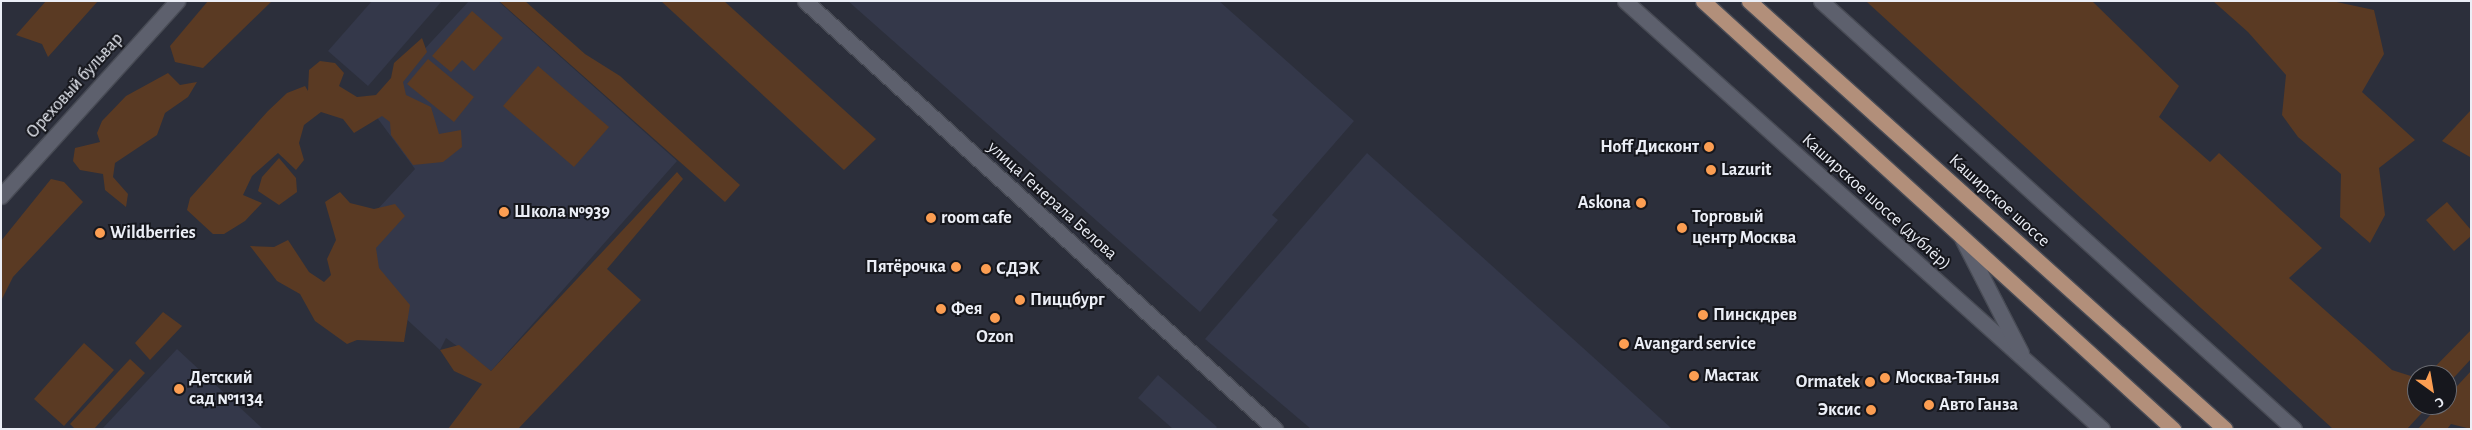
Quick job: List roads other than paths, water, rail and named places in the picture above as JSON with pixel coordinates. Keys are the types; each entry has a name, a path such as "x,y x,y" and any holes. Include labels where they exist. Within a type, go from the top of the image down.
{"main road":[{"name":"Ореховый бульвар","path":"1,196 177,1"},
{"name":"улица Генерала Белова","path":"805,1 1275,429"},
{"name":"Каширское шоссе (дублёр)","path":"1625,1 2102,429"},
{"path":"1703,1 2173,429"},
{"name":"Каширское шоссе","path":"1749,1 2224,429"},
{"path":"1821,1 2294,429"},
{"path":"1960,234 2025,361"}],"place":[{"name":"Hoff Дисконт","path":"1709,147"},
{"name":"Lazurit","path":"1711,170"},
{"name":"Askona","path":"1641,203"},
{"name":"Школа №939","path":"504,212"},
{"name":"room cafe","path":"931,218"},
{"name":"Торговый центр Москва","path":"1682,228"},
{"name":"Wildberries","path":"100,233"},
{"name":"Пятёрочка","path":"956,267"},
{"name":"СДЭК","path":"986,269"},
{"name":"Пиццбург","path":"1020,300"},
{"name":"Фея","path":"941,309"},
{"name":"Пинскдрев","path":"1703,315"},
{"name":"Ozon","path":"995,318"},
{"name":"Avangard service","path":"1624,344"},
{"name":"Мастак","path":"1694,376"},
{"name":"Москва-Тянья","path":"1885,378"},
{"name":"Ormatek","path":"1870,382"},
{"name":"Детский сад №1134","path":"179,389"},
{"name":"Авто Ганза","path":"1929,405"},
{"name":"Эксис","path":"1871,410"}]}
